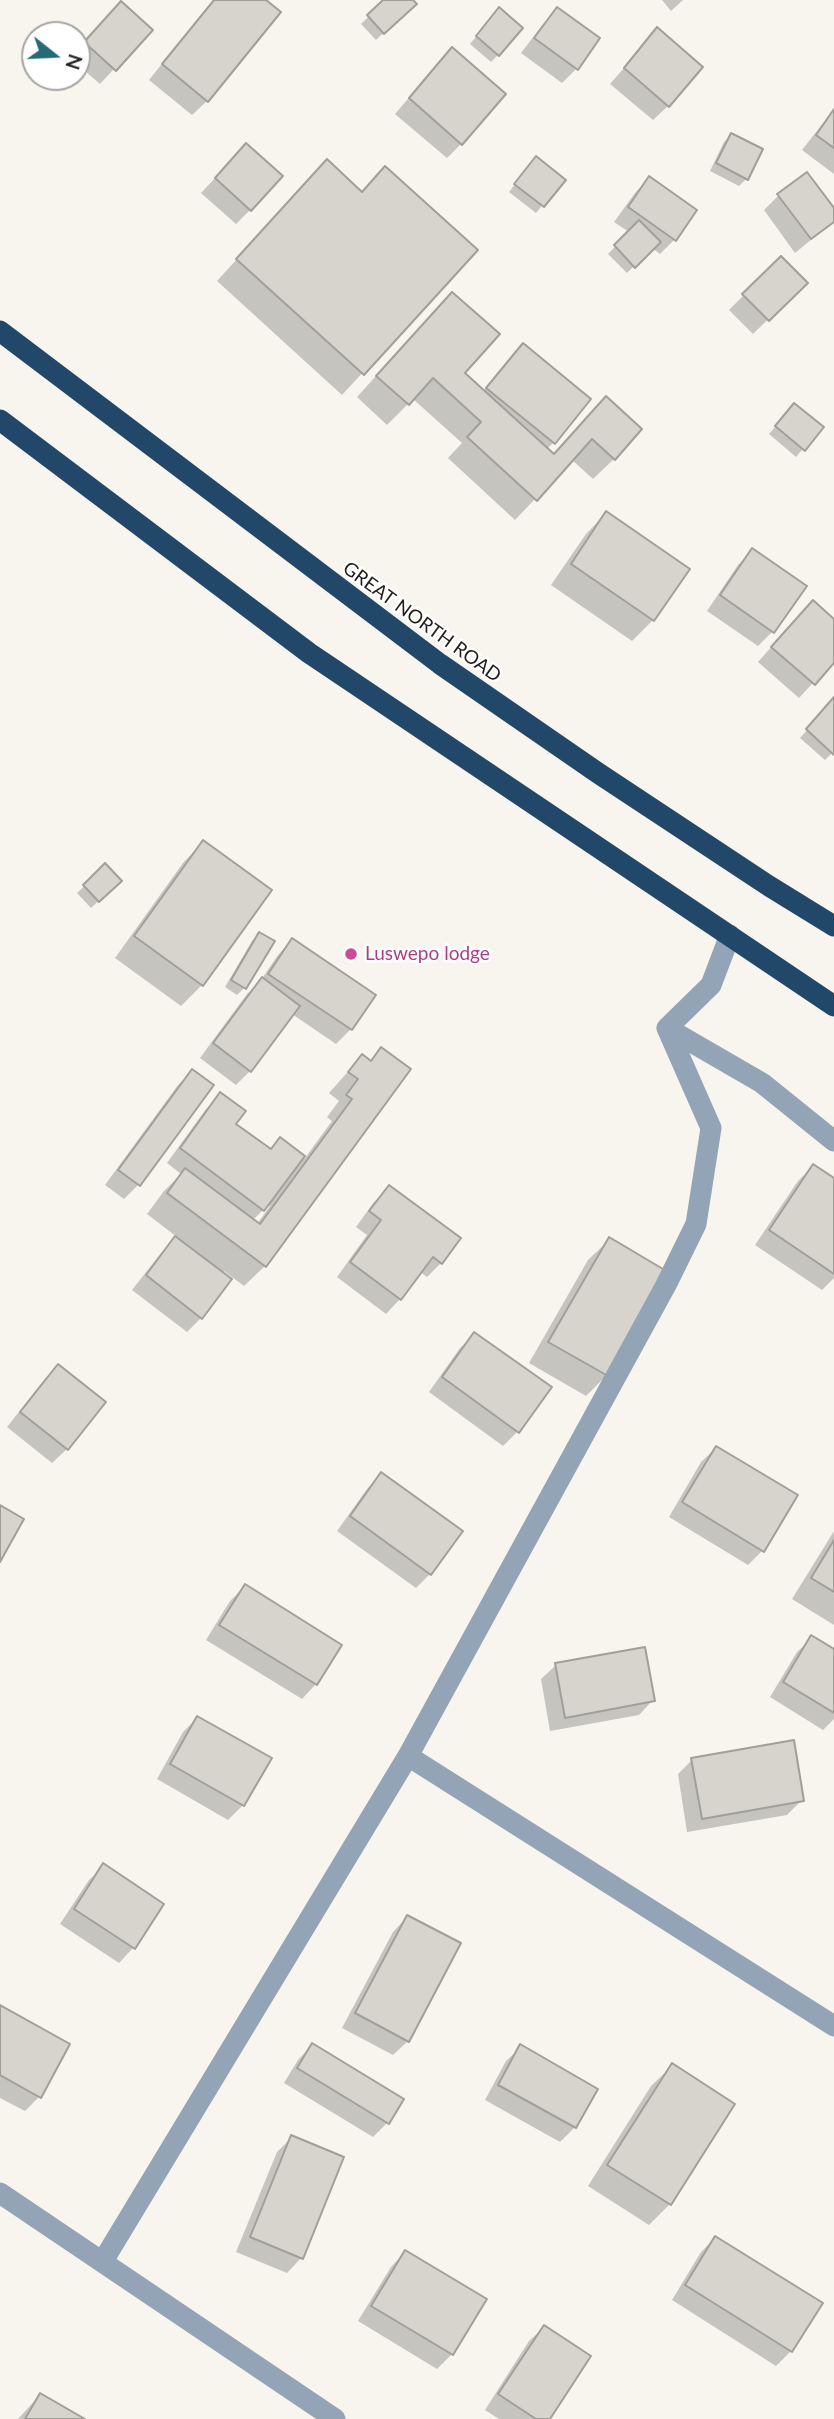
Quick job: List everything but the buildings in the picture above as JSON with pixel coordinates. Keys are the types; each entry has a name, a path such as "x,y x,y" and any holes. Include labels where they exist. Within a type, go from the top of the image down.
{"highway":[{"name":"GREAT NORTH ROAD","path":"0,331 440,664 598,773 834,926"},
{"path":"0,421 309,653 834,1006"}],"street":[{"path":"667,1028 711,985 730,935"},
{"path":"667,1028 762,1083 834,1141"},
{"path":"103,2261 408,1756 666,1285 696,1224 711,1128 667,1028"},
{"path":"408,1756 834,2026"},
{"path":"0,2193 335,2419"}],"place":[{"name":"Luswepo lodge","path":"351,954"}]}
